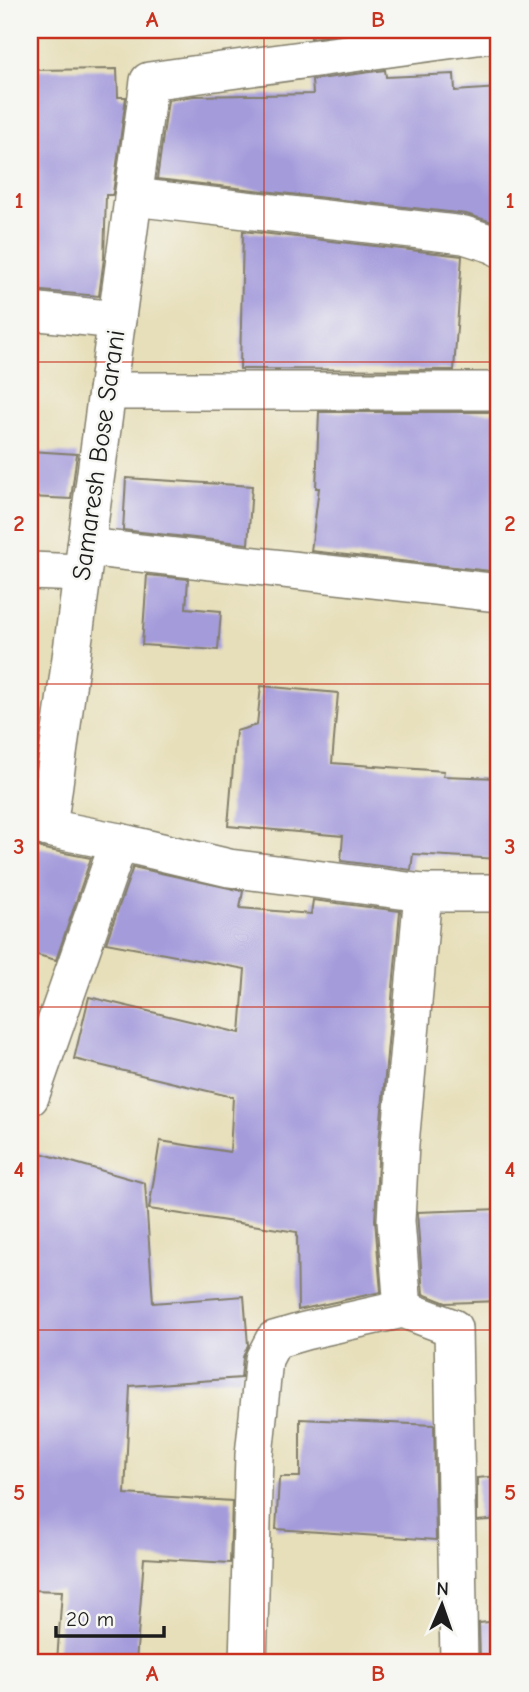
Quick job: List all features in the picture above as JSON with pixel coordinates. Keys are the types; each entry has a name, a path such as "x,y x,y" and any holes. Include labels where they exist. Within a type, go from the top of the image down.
{"street":[{"name":"Samaresh Bose Sarani","path":"39,825 84,560 149,81 499,33"},
{"path":"133,197 464,235 499,248"},
{"path":"30,311 117,320"},
{"path":"107,391 499,391"},
{"path":"30,570 84,560 499,593"},
{"path":"39,825 229,868 423,893 499,892"},
{"path":"30,1097 119,842"},
{"path":"403,1309 396,1221 401,1131 423,893"},
{"path":"248,1662 254,1455 264,1359 274,1340 403,1309 453,1328 459,1662"}],"building":[{"path":"310,30 368,30 311,38"},
{"path":"117,69 118,97 126,97 113,193 106,195 104,258 99,296 30,290 30,70"},
{"path":"385,70 386,77 454,74 455,91 499,88 499,224 466,214 157,179 168,100 194,96 313,94 312,80"},
{"path":"243,231 462,256 454,370 240,369"},
{"path":"319,412 499,412 499,572 311,551 319,488 316,488"},
{"path":"30,451 77,454 71,499 30,497"},
{"path":"126,478 252,486 248,544 123,530"},
{"path":"147,575 188,579 186,608 221,611 218,650 142,645"},
{"path":"261,686 338,693 332,763 444,771 443,776 499,778 499,859 413,854 411,870 341,861 343,836 228,826 236,731 257,725"},
{"path":"30,843 44,849 91,858 56,960 30,953"},
{"path":"133,867 243,891 240,908 311,914 313,900 400,911 379,1142 375,1220 381,1292 298,1310 297,1232 149,1209 160,1141 230,1152 233,1097 74,1059 89,997 240,1033 245,969 106,943"},
{"path":"37,1152 145,1183 153,1303 244,1296 248,1345 243,1357 241,1378 130,1386 125,1494 232,1501 230,1563 144,1558 136,1662 57,1662 62,1591 30,1590 30,1179"},
{"path":"499,1209 499,1301 446,1303 423,1294 417,1212"},
{"path":"300,1419 434,1425 436,1540 276,1529 279,1480 281,1477 300,1477"},
{"path":"499,1476 499,1519 477,1521 477,1478"},
{"path":"499,1621 499,1662 480,1662 479,1623"}]}
